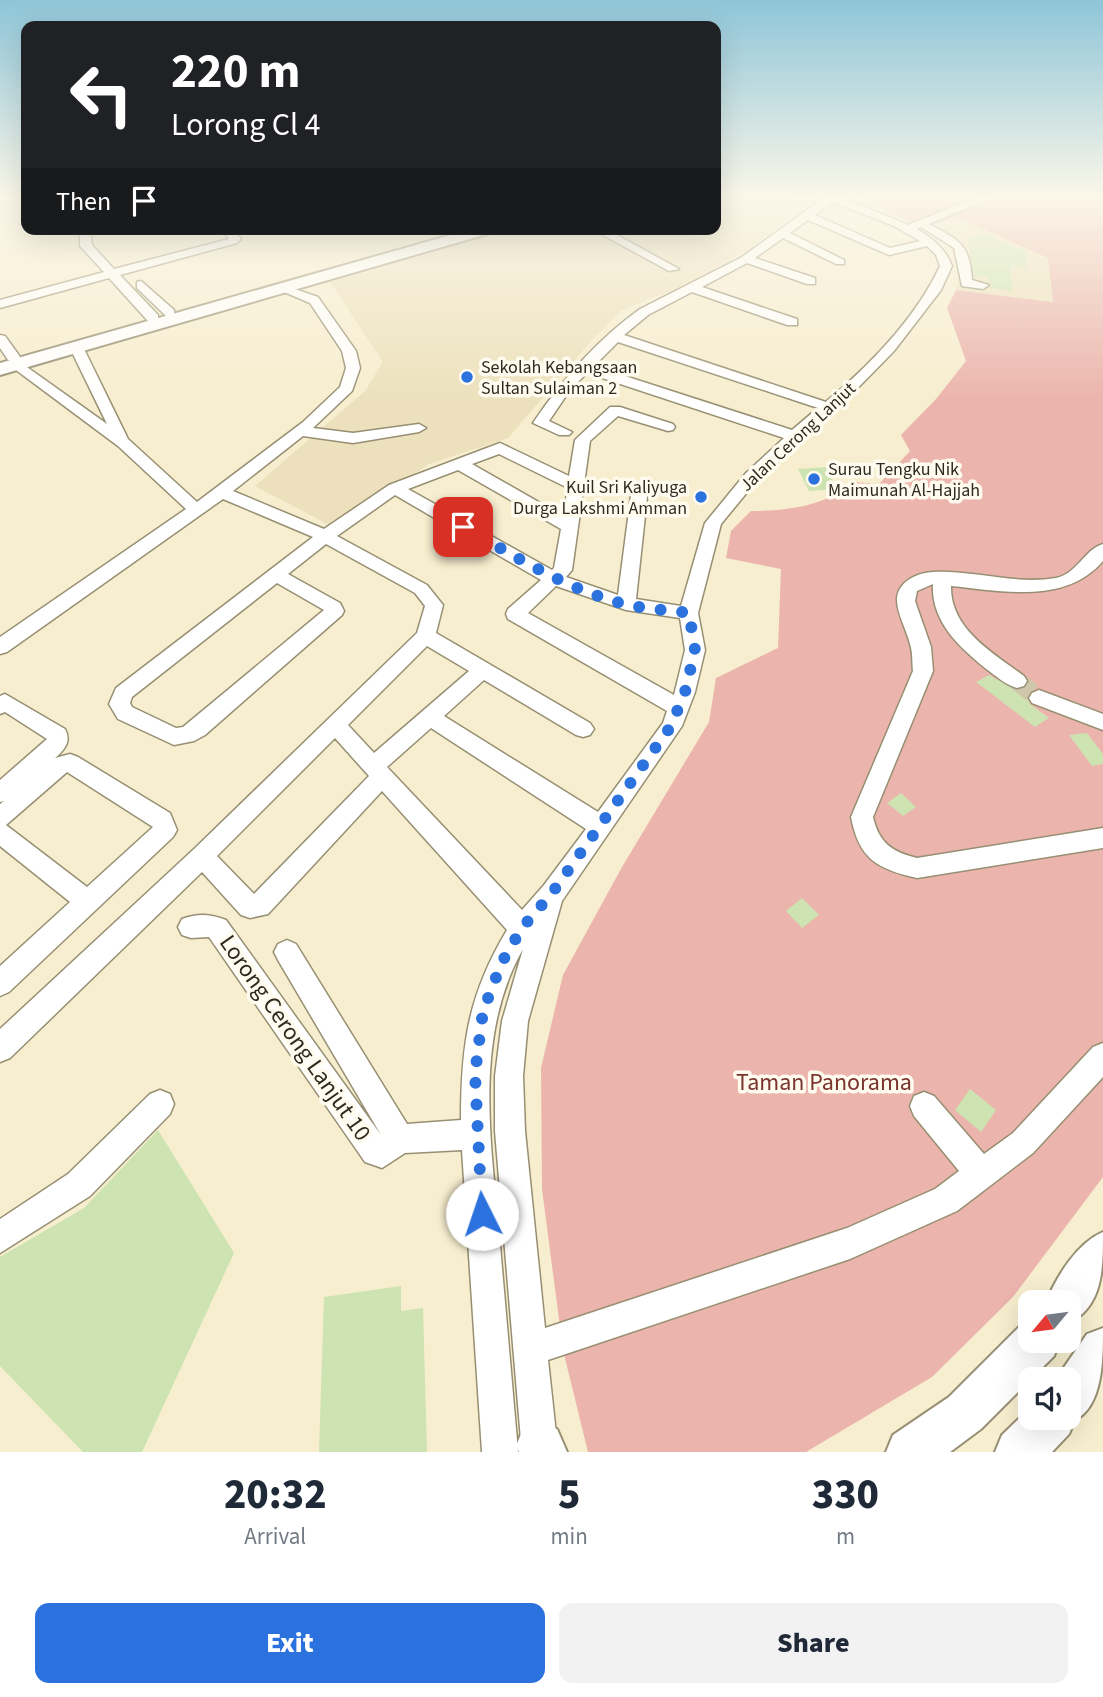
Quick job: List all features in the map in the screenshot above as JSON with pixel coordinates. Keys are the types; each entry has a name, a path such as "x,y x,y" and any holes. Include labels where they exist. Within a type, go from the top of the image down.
{"main road":[{"path":"0,369 10,361 337,265"},
{"path":"10,361 77,348 367,265"},
{"path":"1077,1290 1103,1253"},
{"path":"1081,1382 1103,1350"},
{"path":"910,1452 965,1413 1025,1353"},
{"path":"1019,1452 1041,1430"}],"street":[{"path":"111,265 161,315"},
{"path":"0,304 147,265"},
{"path":"665,265 673,269"},
{"path":"564,432 540,423 583,367 644,312 735,265"},
{"path":"763,265 811,281"},
{"name":"Jalan Cerong Lanjut","path":"531,1450 476,1134 475,1074 483,1011 502,962 522,928 552,893 664,736 679,708 695,650 689,613 713,523 752,476 883,354 935,290 946,265"},
{"path":"965,265 966,283 983,285"},
{"path":"314,300 315,285 319,279"},
{"path":"693,288 792,322"},
{"path":"0,647 222,492 300,431 347,388 352,377 349,351 314,300 284,289"},
{"path":"616,337 828,407"},
{"path":"0,339 10,361 123,443 197,510"},
{"path":"77,348 123,443"},
{"path":"583,367 794,436"},
{"path":"668,427 619,411 612,412 583,440 563,570 517,611 517,617 679,708"},
{"path":"300,431 353,438 419,428"},
{"path":"275,575 333,607 335,611 198,729 187,735 174,737 125,713 119,704 123,693 325,536 395,488 500,448 575,485"},
{"path":"458,463 568,527"},
{"path":"395,488 554,579 626,604 689,613"},
{"path":"626,604 640,488"},
{"path":"0,1048 202,856 425,636 432,619 434,605 421,589 325,536 222,492"},
{"path":"1103,550 1095,561 1070,580 1055,584 942,579 920,581 909,588 906,601 921,648 923,671 862,817 869,841 878,853 894,863 917,868 1103,838"},
{"path":"942,579 942,602 950,621 968,644 1017,681"},
{"path":"425,636 583,729"},
{"path":"202,856 250,907 259,906 377,771 430,717 483,670"},
{"path":"1039,698 1103,722"},
{"path":"0,793 57,744 58,735 2,702"},
{"path":"430,717 599,825"},
{"path":"334,724 522,928"},
{"path":"0,818 61,765 70,763 162,820 165,830 0,983"},
{"path":"0,833 88,902"},
{"name":"Jalan Cerong Lanjut","path":"531,1450 532,1349 510,1131 509,1076 515,1021 552,893"},
{"name":"Lorong Cerong Lanjut 10","path":"191,927 206,925 217,928 375,1152 382,1153 400,1139 476,1134"},
{"path":"288,952 400,1139"},
{"path":"532,1349 850,1243 946,1200 1023,1143 1103,1057"},
{"path":"0,1237 79,1185 160,1104"},
{"path":"924,1106 981,1174"}],"shaded area":[{"name":"Sekolah Kebangsaan Sultan Sulaiman 2","path":"388,265 721,265 675,289 622,310 591,341 508,438 429,464 335,528 255,486 365,391 383,362 330,282"},
{"path":"958,265 1049,265 1053,302 956,290"}],"green space":[{"name":"Taman Panorama","path":"1049,265 1103,265 1103,1177 1013,1297 932,1377 806,1452 588,1452 563,1350 542,1189 541,1068 563,975 622,867 709,722 716,678 778,648 781,569 726,558 731,531 751,511 806,506 831,497 854,482 879,484 910,451 901,435 936,399 966,361 947,308 956,290 1053,302"}],"building":[{"path":"972,265 1027,265 1027,268 1010,266 1013,291 989,288 992,286 988,277 974,276"},
{"name":"Surau Tengku Nik Maimunah Al-Hajjah","path":"826,467 837,489 809,491 798,469"},
{"path":"989,675 1016,690 1025,689 1028,684 1035,689 1027,697 1030,704 1049,718 1035,727 976,682"},
{"path":"1087,733 1103,754 1103,764 1092,766 1069,735"},
{"path":"901,793 916,807 903,816 887,803"},
{"path":"802,898 819,915 802,928 786,911"},
{"path":"970,1089 996,1110 981,1132 955,1110"},
{"path":"158,1130 234,1253 142,1452 83,1452 0,1366 0,1257 84,1208"},
{"path":"401,1286 401,1311 423,1308 427,1452 319,1452 324,1297"}],"tunnel":[{"path":"1017,681 1039,698"}],"place":[{"name":"Sekolah Kebangsaan Sultan Sulaiman 2","path":"467,377"},
{"name":"Surau Tengku Nik Maimunah Al-Hajjah","path":"814,479"},
{"name":"Kuil Sri Kaliyuga Durga Lakshmi Amman","path":"701,497"}],"route":[{"path":"463,527 554,579 589,593 626,604 689,613 695,650 685,692 671,726 552,893 522,928 502,962 483,1011 475,1074 482,1214"}]}
